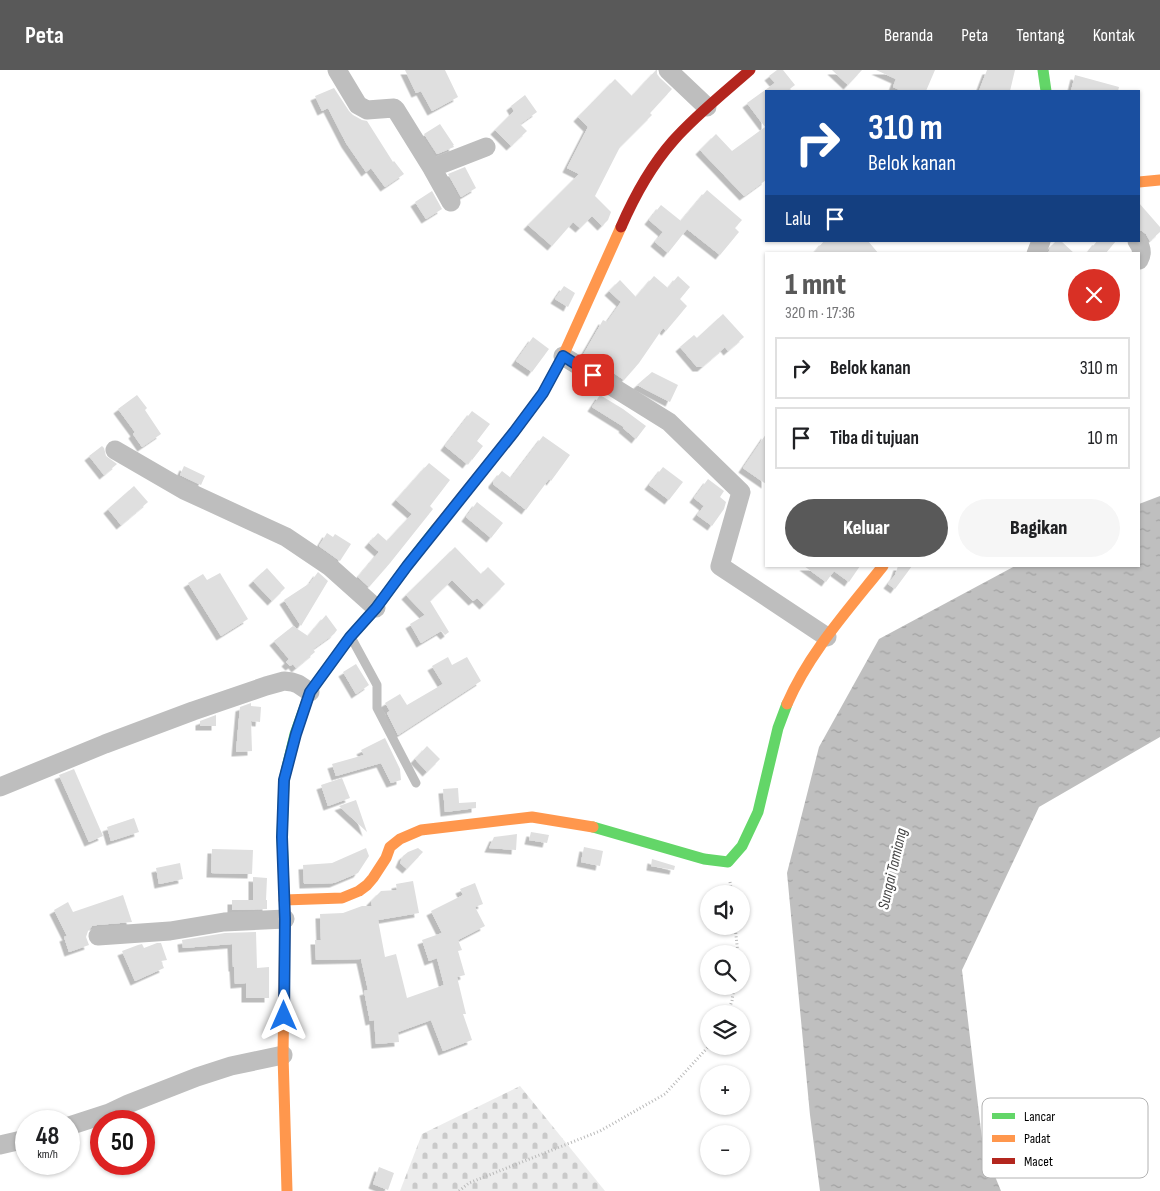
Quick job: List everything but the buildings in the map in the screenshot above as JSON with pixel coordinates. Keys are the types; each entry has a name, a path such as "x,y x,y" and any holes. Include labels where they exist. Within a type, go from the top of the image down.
{"main road":[{"path":"287,1191 283,1055 285,919 282,837 284,780 296,734 310,692 350,637 376,608 543,393 563,356 626,216 650,172 673,142 707,107 750,70"},
{"path":"1043,70 1046,90"},
{"path":"1140,182 1160,180"},
{"path":"284,900 342,898 358,891 373,878 386,858 390,847 400,839 421,830 532,817 599,828 704,859 728,862 742,846 758,812 778,728 787,703 799,679 827,637 882,567"}],"street":[{"path":"337,70 358,105 367,110 394,108 396,110 451,202"},
{"path":"668,70 707,107"},
{"path":"432,168 486,147"},
{"path":"1138,242 1142,252 1140,259"},
{"path":"563,356 669,422 741,492 720,566 827,637"},
{"path":"115,450 184,490 286,537 330,566 376,608"},
{"path":"0,787 193,711 266,686 284,681 292,682 310,692"},
{"path":"98,936 170,931 224,922 285,919"},
{"path":"80,1123 101,1116 197,1076 231,1066 283,1055"},
{"path":"0,1145 15,1142"}],"lane":[{"path":"350,637 378,685 377,708 416,783"}],"path":[{"path":"459,1191 469,1183 600,1131 664,1094 701,1055"}],"green space":[{"path":"520,1086 605,1191 400,1191 422,1134"}],"water":[{"name":"Sungai Tamiang","path":"1160,496 1160,737 1039,807 962,970 982,1139 982,1178 996,1178 1001,1191 820,1191 810,1115 787,873 819,747 879,639 1013,567 1140,567 1140,504"}],"traffic: fast":[{"path":"1043,70 1046,90"},
{"path":"283,861 284,780 295,734 310,692 350,637 376,608 436,529"},
{"path":"593,827 704,859 728,862 742,846 758,812 778,728 787,704"}],"traffic: slow":[{"path":"1140,182 1160,180"},
{"path":"436,529 543,393 563,356 621,227"},
{"path":"787,704 806,667 882,567"},
{"path":"284,900 342,898 359,891 373,878 386,858 390,847 400,839 421,830 532,817 593,827"},
{"path":"283,861 285,919 283,1055 287,1191"}],"traffic: jam":[{"path":"621,227 644,182 657,161 673,141 710,104 750,70"}],"route":[{"path":"284,1016 285,919 282,837 284,780 296,734 310,692 350,637 376,608 407,566 514,432 543,393 563,356 593,375"}]}
